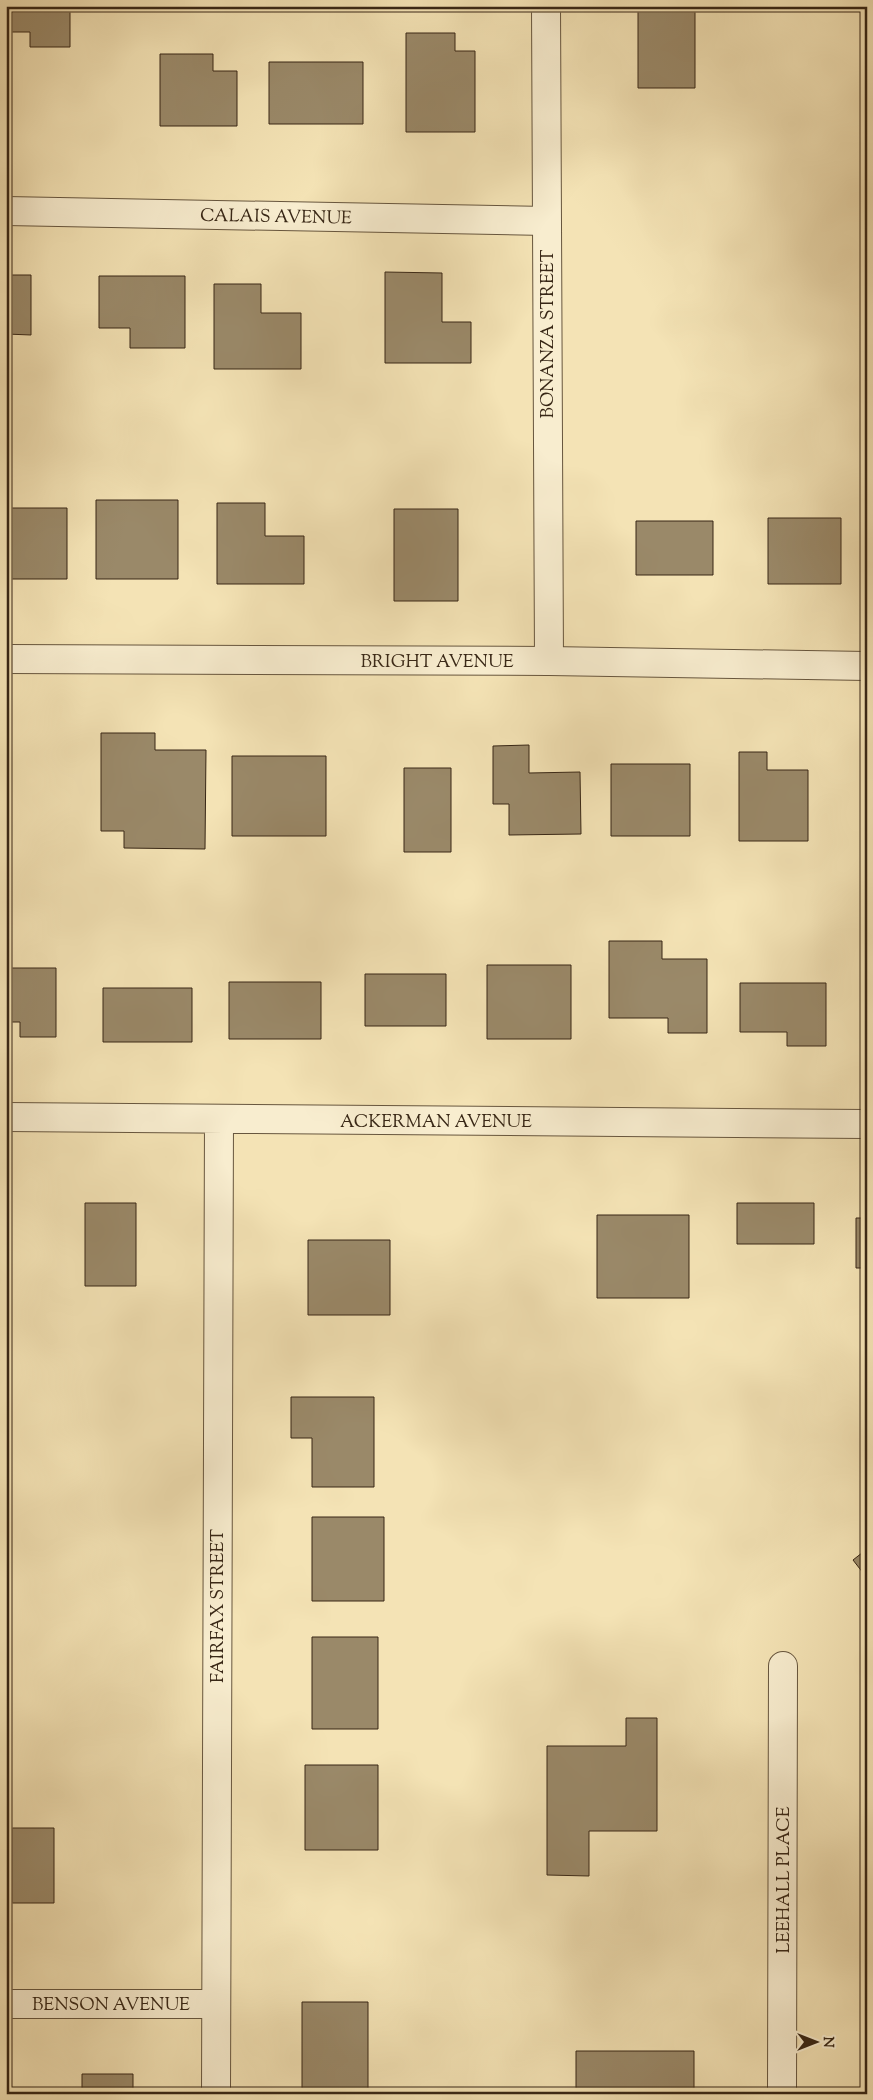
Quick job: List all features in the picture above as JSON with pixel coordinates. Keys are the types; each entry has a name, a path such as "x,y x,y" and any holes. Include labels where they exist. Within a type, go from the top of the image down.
{"street":[{"name":"BONANZA STREET","path":"546,6 549,661"},
{"name":"CALAIS AVENUE","path":"6,212 546,221"},
{"name":"BRIGHT AVENUE","path":"6,659 549,661 867,666"},
{"name":"ACKERMAN AVENUE","path":"6,1117 867,1124"},
{"name":"FAIRFAX STREET","path":"216,2094 219,1119"},
{"name":"LEEHALL PLACE","path":"782,2094 783,1666"},
{"name":"BENSON AVENUE","path":"6,2004 216,2004"}],"building":[{"path":"6,6 70,6 70,47 30,47 30,32 6,32"},
{"path":"638,6 695,6 695,88 638,88"},
{"path":"406,33 455,33 455,51 475,51 475,132 406,132"},
{"path":"160,54 213,54 213,71 237,71 237,126 160,126"},
{"path":"269,62 363,62 363,124 269,124"},
{"path":"385,272 442,273 442,322 471,322 471,363 385,363"},
{"path":"6,275 31,275 31,335 6,334"},
{"path":"99,276 185,276 185,348 130,348 130,328 99,328"},
{"path":"214,284 261,284 261,313 301,313 301,369 214,369"},
{"path":"96,500 178,500 178,579 96,579"},
{"path":"217,503 265,503 265,536 304,536 304,584 217,584"},
{"path":"864,504 867,504 867,574 864,574"},
{"path":"6,508 67,508 67,579 6,579"},
{"path":"394,509 458,509 458,601 394,601"},
{"path":"768,518 841,518 841,584 768,584"},
{"path":"636,521 713,521 713,575 636,575"},
{"path":"101,733 155,733 155,750 206,750 205,849 124,848 124,831 101,831"},
{"path":"529,745 529,773 580,772 581,834 509,835 509,804 493,804 493,746"},
{"path":"739,752 767,752 767,770 808,770 808,841 739,841"},
{"path":"232,756 326,756 326,836 232,836"},
{"path":"611,764 690,764 690,836 611,836"},
{"path":"404,768 451,768 451,852 404,852"},
{"path":"609,941 662,941 662,959 707,959 707,1033 668,1033 668,1018 609,1018"},
{"path":"487,965 571,965 571,1039 487,1039"},
{"path":"6,968 56,968 56,1037 20,1037 20,1022 6,1022"},
{"path":"365,974 446,974 446,1026 365,1026"},
{"path":"229,982 321,982 321,1039 229,1039"},
{"path":"740,983 826,983 826,1046 787,1046 787,1032 740,1032"},
{"path":"103,988 192,988 192,1042 103,1042"},
{"path":"85,1203 136,1203 136,1286 85,1286"},
{"path":"737,1203 814,1203 814,1244 737,1244"},
{"path":"597,1215 689,1215 689,1298 597,1298"},
{"path":"856,1218 867,1218 867,1268 856,1268"},
{"path":"308,1240 390,1240 390,1315 308,1315"},
{"path":"291,1397 374,1397 374,1487 312,1487 312,1438 291,1438"},
{"path":"312,1517 384,1517 384,1601 312,1601"},
{"path":"867,1549 867,1578 853,1560"},
{"path":"312,1637 378,1637 378,1729 312,1729"},
{"path":"626,1718 657,1718 657,1831 589,1831 589,1876 547,1875 547,1746 626,1746"},
{"path":"305,1765 378,1765 378,1850 305,1850"},
{"path":"12,1828 54,1828 54,1903 12,1903"},
{"path":"302,2002 368,2002 368,2090 302,2090"},
{"path":"576,2051 694,2051 694,2089 672,2089 672,2094 576,2094"},
{"path":"82,2074 133,2074 133,2094 82,2094"}]}
